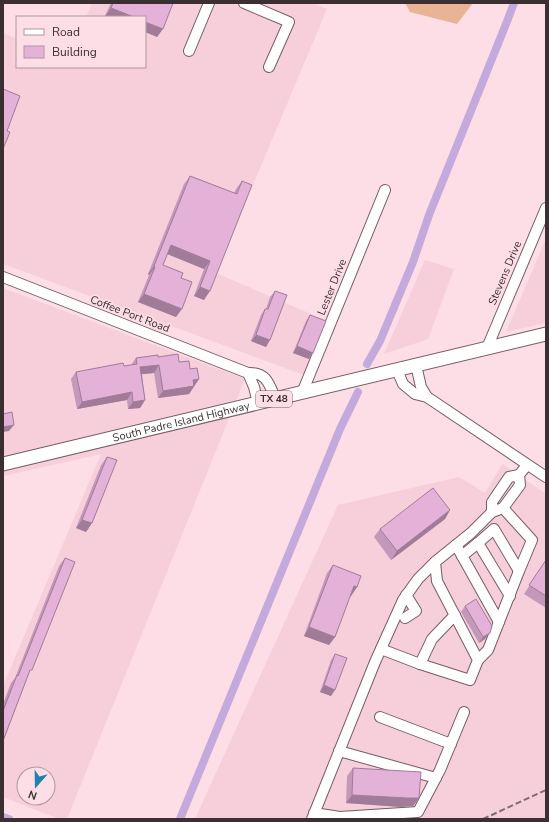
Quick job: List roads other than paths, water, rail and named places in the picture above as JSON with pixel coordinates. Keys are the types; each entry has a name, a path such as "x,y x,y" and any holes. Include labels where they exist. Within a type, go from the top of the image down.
{"main road":[{"name":"South Padre Island Highway","path":"3,464 546,334"}],"street":[{"path":"189,51 209,3"},
{"path":"244,3 289,22 269,68"},
{"name":"Lester Drive","path":"302,393 385,190"},
{"name":"Stevens Drive","path":"487,348 546,208"},
{"name":"Coffee Port Road","path":"3,277 248,373 256,373 264,378 269,384 275,398"},
{"path":"416,365 421,387 427,398"},
{"path":"397,370 403,384 415,394 427,398 546,477"},
{"path":"248,373 258,403"},
{"path":"464,712 436,778 418,812 340,817 313,816 381,649 406,595 418,579 435,562 471,533 492,512 503,508 520,485 519,475 527,464"},
{"path":"492,512 492,502 509,477 519,475"},
{"path":"381,649 420,664 470,680 478,660 488,650 532,540 503,508"},
{"path":"462,556 494,529 519,571"},
{"path":"478,543 510,596"},
{"path":"456,545 499,622"},
{"path":"435,562 437,581 478,660"},
{"path":"405,618 416,611 406,595"},
{"path":"420,664 432,639 455,615"},
{"path":"380,716 451,744"},
{"path":"339,751 436,778"}],"waterway":[{"path":"367,364 380,341 413,262 429,215 514,3"},
{"path":"180,819 340,429 358,392"},
{"path":"3,817 9,819"}],"railway":[{"path":"483,819 546,790"}]}
